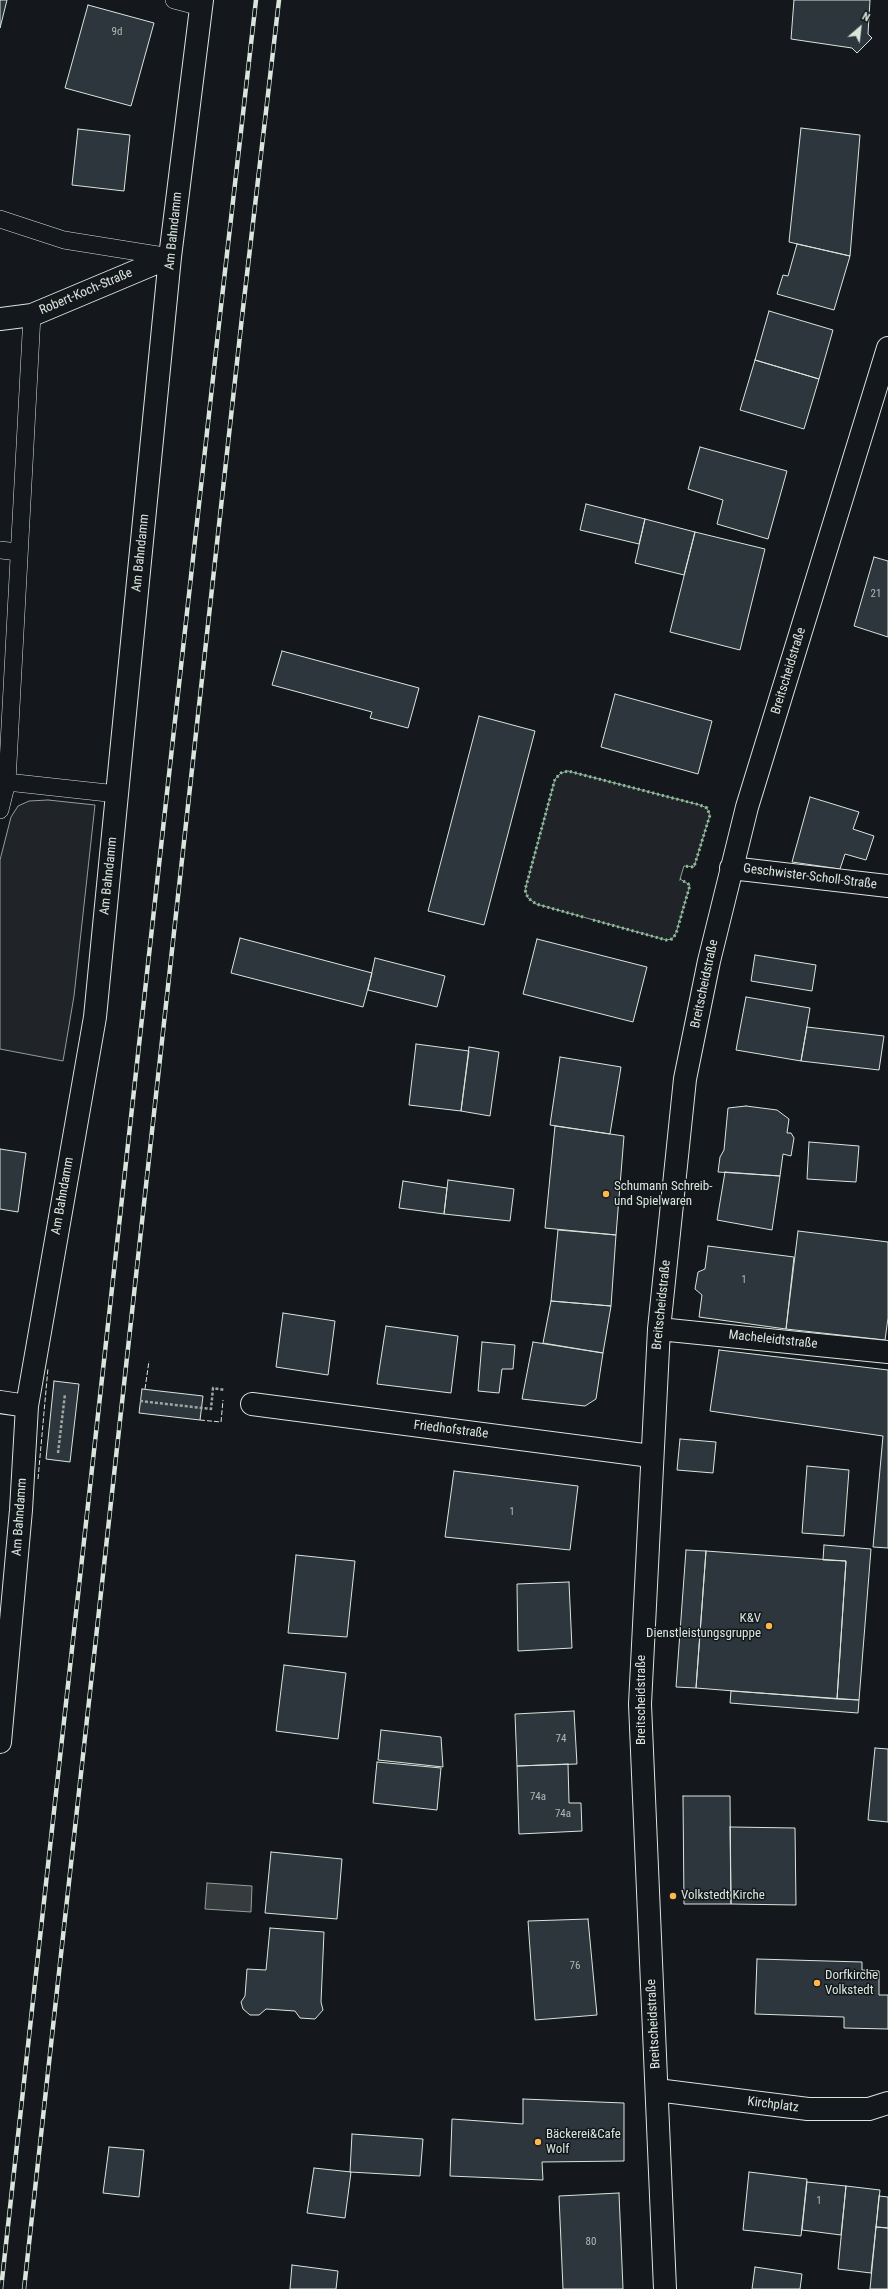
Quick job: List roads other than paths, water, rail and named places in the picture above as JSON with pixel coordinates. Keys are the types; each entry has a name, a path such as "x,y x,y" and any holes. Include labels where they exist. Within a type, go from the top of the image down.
{"street":[{"name":"Am Bahndamm","path":"0,1742 21,1510 27,1406 95,1017 170,257 201,4"},
{"name":"Robert-Koch-Straße","path":"0,320 32,315 170,257"},
{"name":"Breitscheidstraße","path":"665,2289 640,1704 651,1456 659,1329 685,1079 709,961 747,807 888,348"},
{"name":"Geschwister-Scholl-Straße","path":"731,868 888,886"},
{"name":"Macheleidtstraße","path":"659,1329 888,1352"},
{"path":"0,1402 27,1406"},
{"name":"Friedhofstraße","path":"252,1404 651,1456"},
{"name":"Kirchplatz","path":"657,2090 808,2109 869,2109 888,2103"}],"lane":[{"name":"Am Bahndamm","path":"174,0 201,4"},
{"path":"0,219 64,240 170,257"},
{"path":"0,810 4,786 32,315"},
{"path":"0,550 18,552"},
{"path":"4,786 117,794"}],"railway":[{"path":"1,2289 256,0"},
{"path":"24,2289 242,317 279,0"}],"place":[{"name":"Schumann Schreib- und Spielwaren","path":"606,1194"},
{"name":"K&V Dienstleistungsgruppe","path":"769,1626"},
{"name":"Volkstedt Kirche","path":"673,1896"},
{"name":"Dorfkirche Volkstedt","path":"817,1983"},
{"name":"Bäckerei&Cafe Wolf","path":"538,2142"}]}
